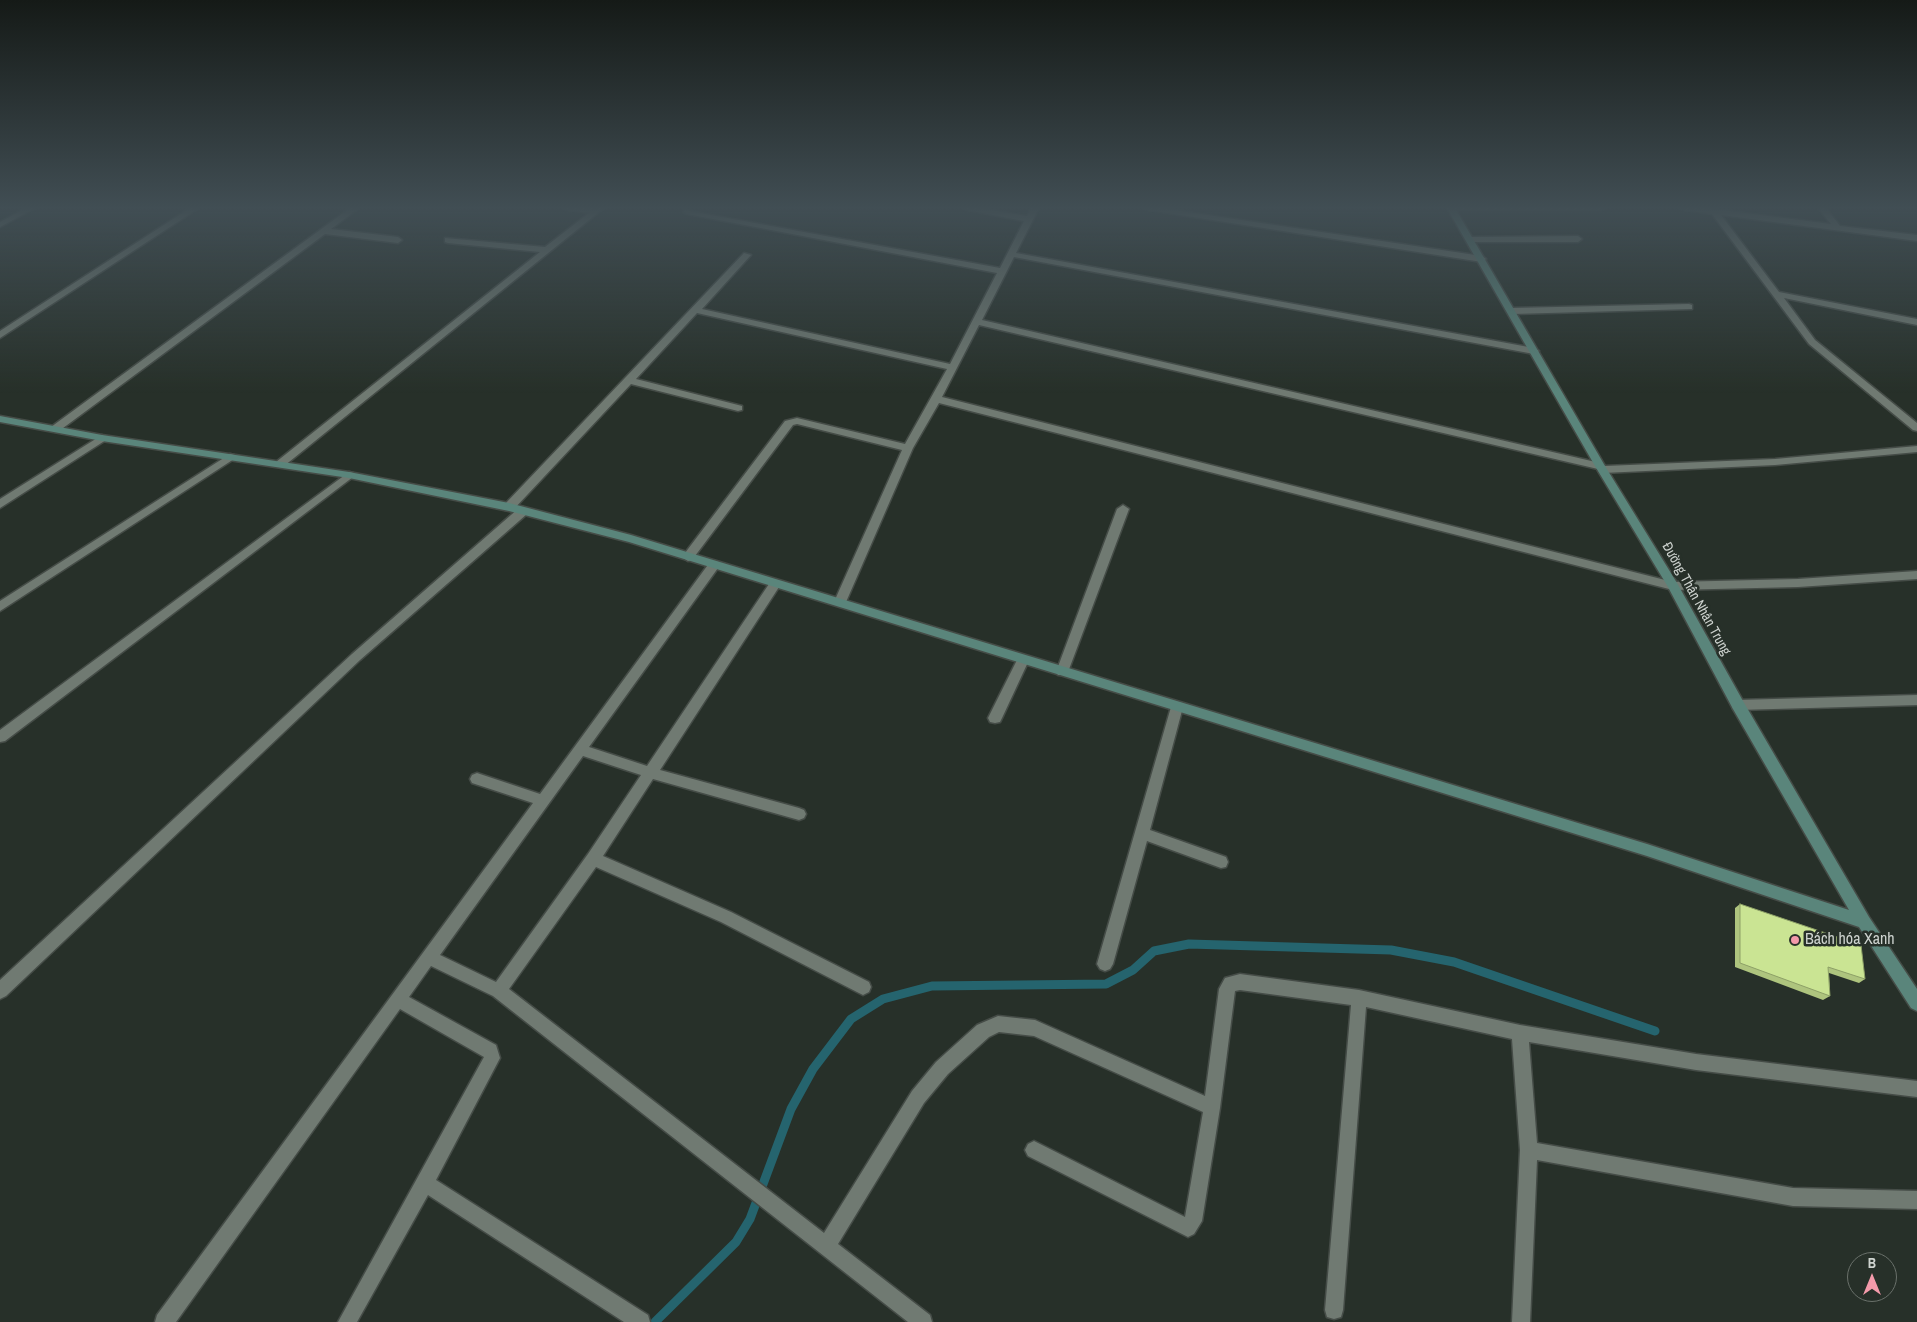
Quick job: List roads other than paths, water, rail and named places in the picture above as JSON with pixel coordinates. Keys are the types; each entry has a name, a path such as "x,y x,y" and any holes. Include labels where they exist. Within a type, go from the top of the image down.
{"street":[{"path":"0,335 100,270"},
{"path":"55,429 271,270"},
{"path":"280,464 522,270"},
{"path":"509,507 734,270"},
{"path":"840,602 908,448 936,399 1002,271 995,270"},
{"path":"1095,270 1534,351"},
{"name":"Đường Thân Nhân Trung","path":"1488,270 1602,468 1673,586 1738,705 1864,922 1917,1004"},
{"path":"1759,270 1812,342 1917,428"},
{"path":"1777,294 1917,322"},
{"path":"1512,311 1689,308"},
{"path":"696,310 952,367"},
{"path":"976,321 1602,468 1775,462 1917,449"},
{"path":"629,380 738,408"},
{"path":"936,399 1673,586 1798,583 1917,575"},
{"path":"0,418 102,438 350,476 509,507 631,539 1647,850 1864,922"},
{"path":"688,557 789,422 797,421 908,448"},
{"path":"0,504 102,438"},
{"path":"0,607 230,457"},
{"path":"0,737 350,476"},
{"path":"1062,672 1122,509"},
{"path":"0,991 356,657 522,511"},
{"path":"164,1322 400,1000 714,565"},
{"path":"499,991 593,859 776,584"},
{"path":"994,718 1023,660"},
{"path":"1738,705 1917,700"},
{"path":"1105,964 1177,707"},
{"path":"580,750 651,773 799,814"},
{"path":"477,779 543,801"},
{"path":"1142,832 1221,862"},
{"path":"593,859 726,917 863,987"},
{"path":"430,958 499,991 923,1322"},
{"path":"1034,1150 1188,1228 1193,1221 1212,1108 1227,989 1231,983 1240,982 1359,998 1520,1033 1706,1063 1917,1089"},
{"path":"1334,1310 1359,998"},
{"path":"347,1322 492,1058 490,1051 400,1000"},
{"path":"826,1246 918,1097 942,1068 983,1031 998,1024 1035,1028 1212,1108"},
{"path":"1520,1033 1529,1150 1521,1322"},
{"path":"1529,1150 1794,1197 1917,1200"},
{"path":"425,1183 635,1318"}],"waterway":[{"path":"655,1322 736,1242 750,1219 791,1109 813,1069 851,1019 883,999 932,986 1106,984 1133,970 1154,951 1189,944 1391,950 1454,962 1655,1031"}],"place":[{"name":"Bách hóa Xanh","path":"1795,940"}]}
